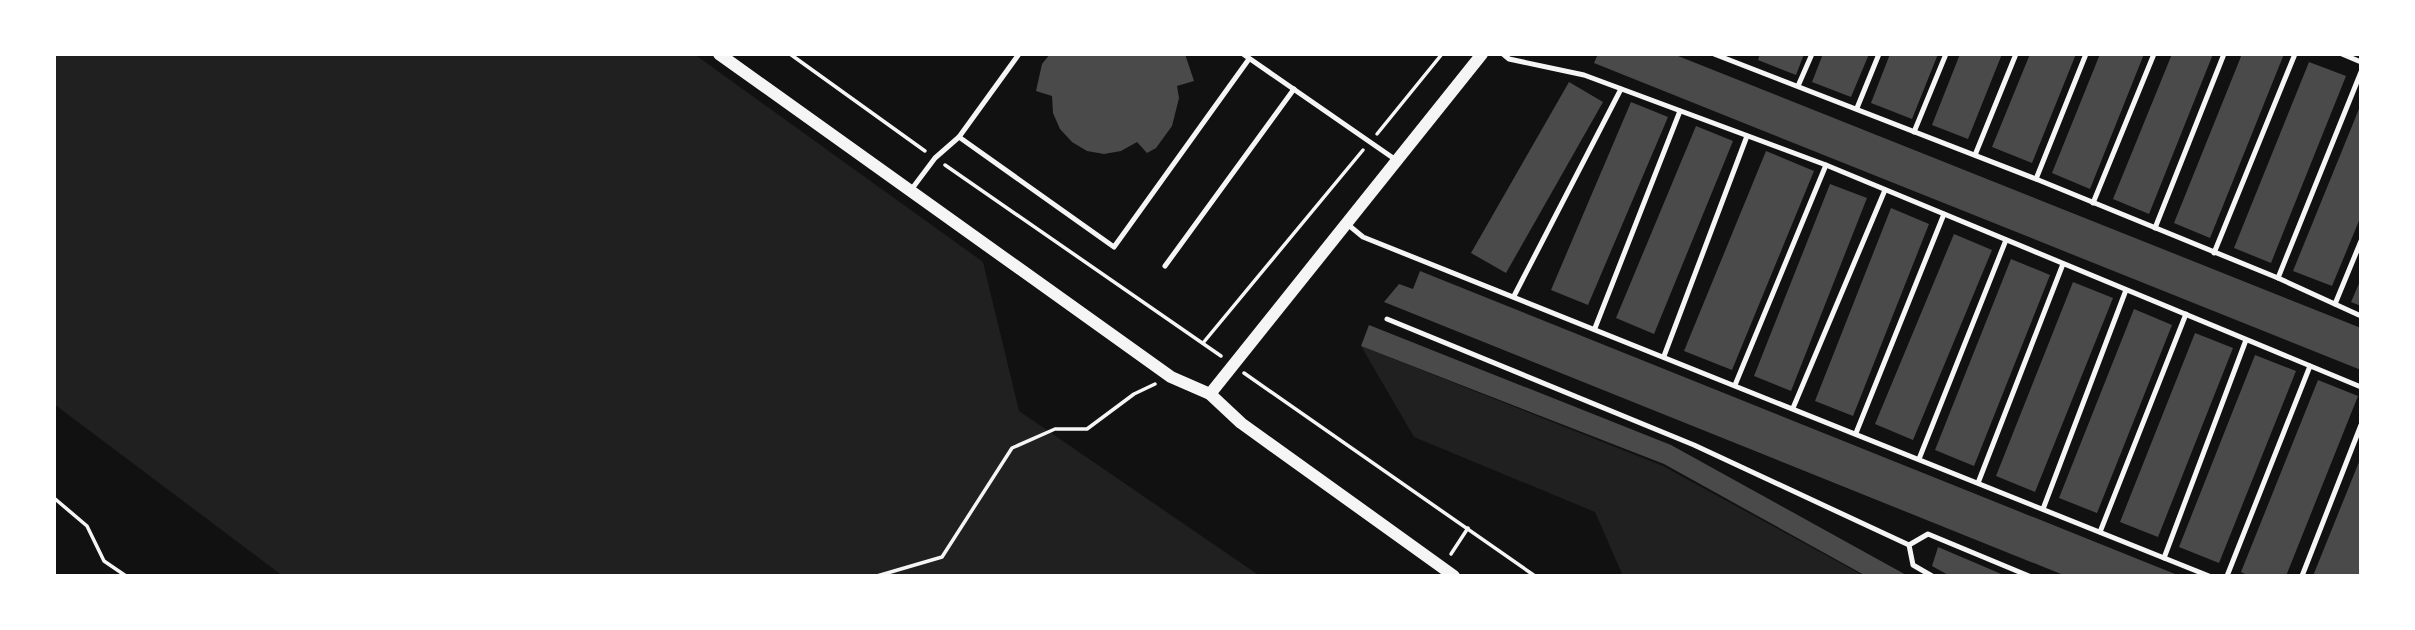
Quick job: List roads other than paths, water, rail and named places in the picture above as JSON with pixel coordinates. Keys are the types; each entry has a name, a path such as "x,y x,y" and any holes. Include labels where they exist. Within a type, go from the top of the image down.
{"street":[{"path":"719,54 1171,377 1210,394 1241,424 1454,576"},
{"path":"1210,394 1482,54"}],"lane":[{"path":"911,190 935,158 959,137 1019,54"},
{"path":"1243,54 1396,160"},
{"path":"1503,54 1509,59 1584,75 1826,166 2361,387"},
{"path":"1714,54 2036,179 2278,278 2361,316"},
{"path":"1739,63 1743,54"},
{"path":"1798,86 1812,54"},
{"path":"1857,108 1879,54"},
{"path":"1914,132 1945,54"},
{"path":"1975,155 2016,54"},
{"path":"2036,179 2086,54"},
{"path":"2093,203 2154,54"},
{"path":"2155,228 2224,54"},
{"path":"2214,253 2295,54"},
{"path":"2342,54 2361,62"},
{"path":"959,137 1114,247 1249,59"},
{"path":"2278,278 2361,72"},
{"path":"1165,266 1294,89"},
{"path":"1514,296 1621,89"},
{"path":"1595,328 1680,111"},
{"path":"1664,356 1747,136"},
{"path":"1735,384 1826,166"},
{"path":"1793,408 1885,190"},
{"path":"1856,433 1944,214"},
{"path":"1346,223 1363,237 2209,576"},
{"path":"1919,459 2006,240"},
{"path":"2335,304 2361,241"},
{"path":"1978,483 2063,264"},
{"path":"2043,509 2126,290"},
{"path":"2100,532 2186,314"},
{"path":"1387,319 1695,445 1909,545"},
{"path":"2164,558 2246,340"},
{"path":"2227,576 2310,366"},
{"path":"2302,576 2361,425"},
{"path":"1909,545 1928,534 2029,576"},
{"path":"1909,545 1913,565 1932,576"}]}
